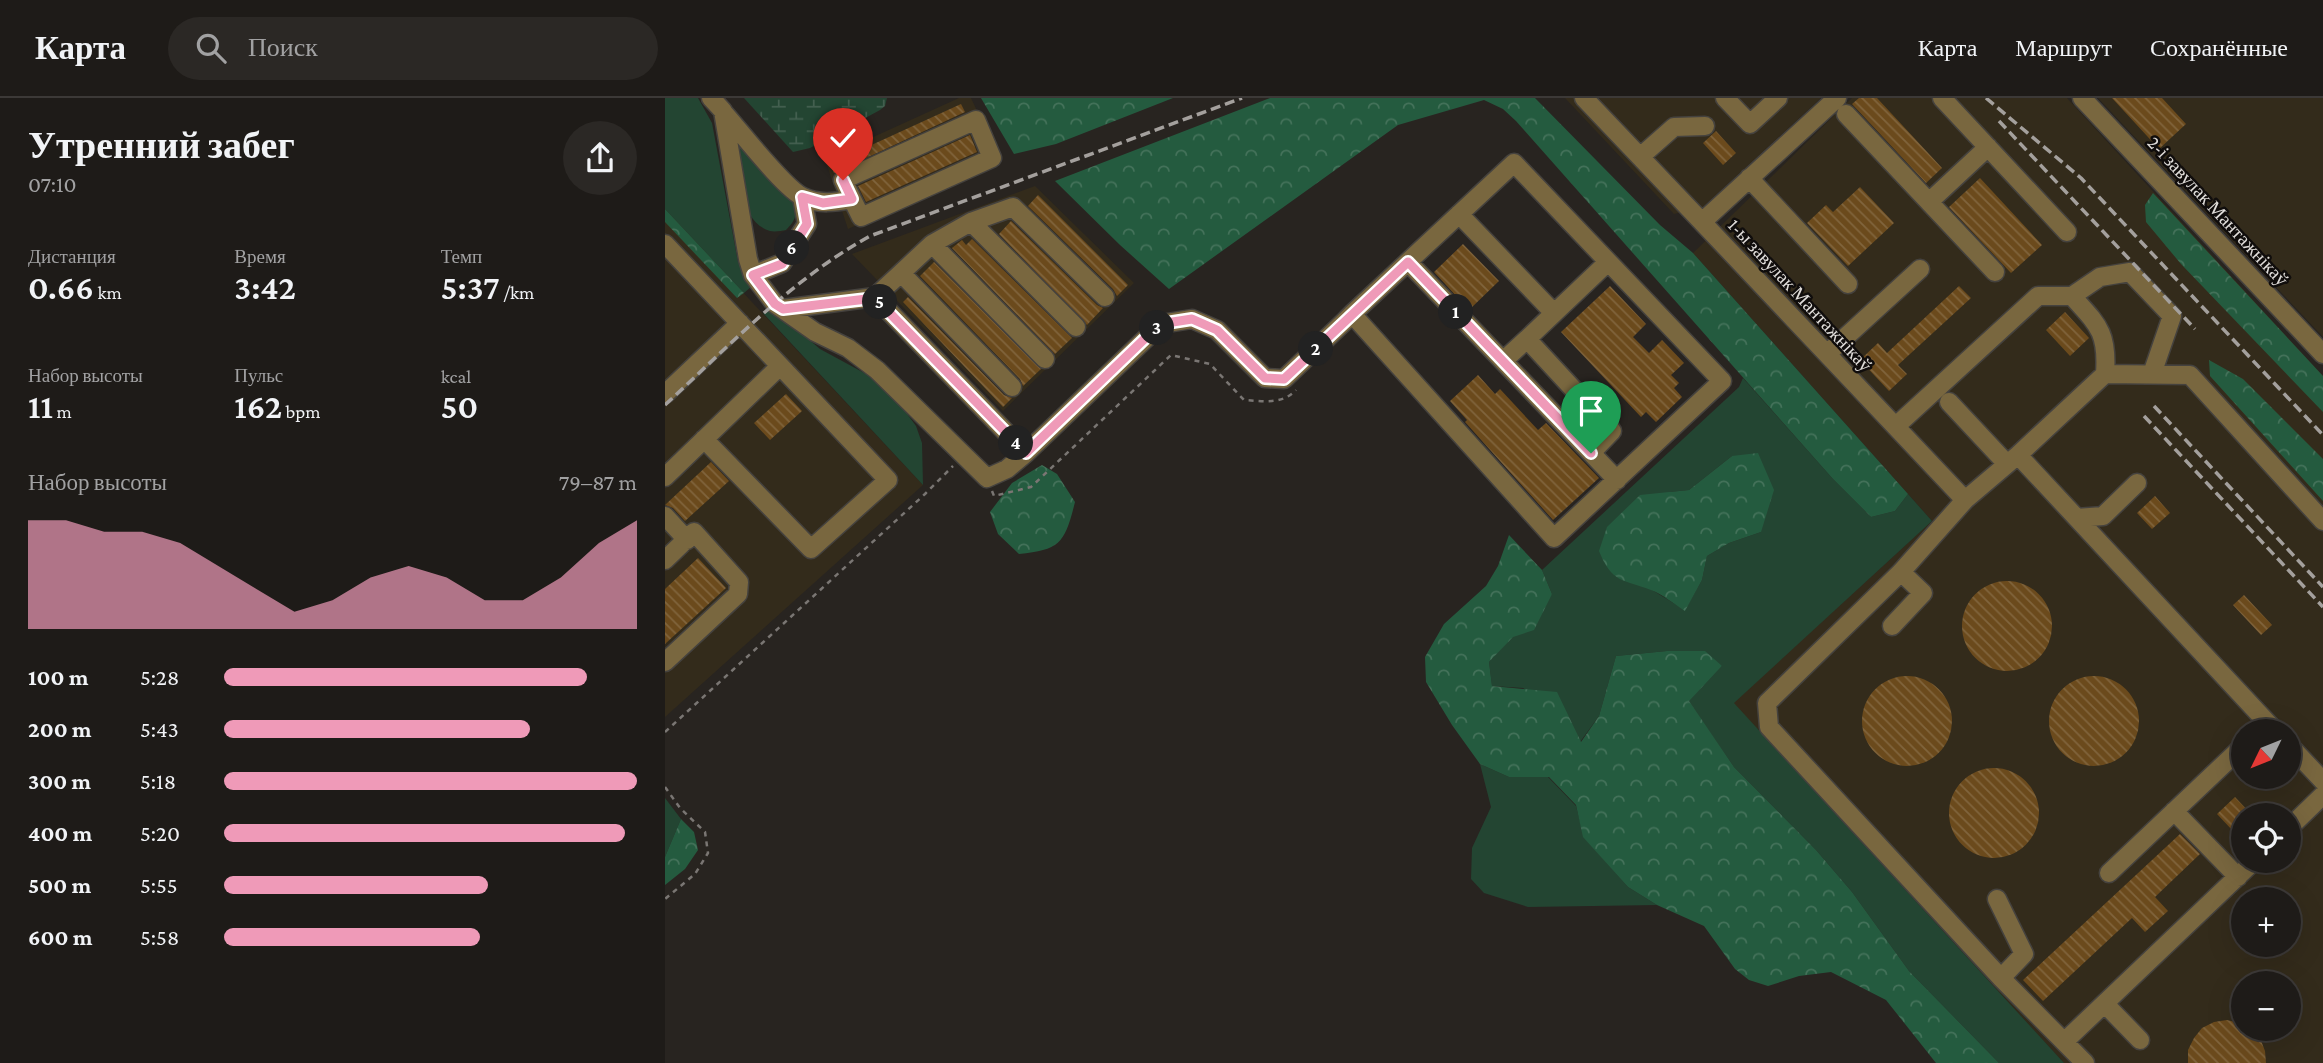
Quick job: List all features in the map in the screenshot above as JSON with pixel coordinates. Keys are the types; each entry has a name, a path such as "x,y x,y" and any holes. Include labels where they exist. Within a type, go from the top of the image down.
{"street":[{"path":"1584,98 1702,222"},
{"path":"1725,98 1750,124 1778,98"},
{"name":"1-ы завулак Мантажнікаў","path":"1837,98 1702,222 1965,500"},
{"path":"1942,98 2067,232"},
{"name":"2-і завулак Мантажнікаў","path":"2082,98 2323,354"},
{"path":"717,104 785,182 802,197 823,203 852,199"},
{"path":"717,104 753,275 775,304 815,332 848,348 877,370 986,478 1007,469 1026,453 1160,324 1192,319 1217,330 1265,378 1284,379 1352,314 1514,163 1722,381 1554,538 1352,314"},
{"path":"1846,114 1995,272"},
{"path":"976,120 992,158 861,217 852,199 843,180 976,120"},
{"path":"1640,157 1674,127 1705,126"},
{"path":"1929,202 1988,147"},
{"path":"1749,178 1847,284"},
{"path":"753,275 782,264 807,224 802,197"},
{"path":"783,309 875,298 932,244 971,222 1013,207 1105,298"},
{"path":"1459,214 1554,313"},
{"path":"971,222 1076,327"},
{"path":"665,244 888,481 811,549 704,439"},
{"path":"932,244 1045,359"},
{"path":"1408,262 1617,480"},
{"path":"1503,361 1608,262"},
{"path":"1827,354 1920,269"},
{"path":"1896,426 2038,296 2072,296 2100,277 2130,272 2172,316 2152,374"},
{"path":"901,273 1012,387"},
{"path":"2072,296 2098,325 2107,348 2105,373 1965,500 1902,572 1767,703 1769,727 2001,978 2085,1063"},
{"path":"875,298 1026,453"},
{"path":"665,394 740,323"},
{"path":"1527,339 1612,431 1591,453"},
{"path":"665,477 779,367"},
{"path":"2105,373 2190,375 2323,521"},
{"path":"1949,402 2077,519 2259,719"},
{"path":"2077,519 2102,516 2137,483"},
{"path":"665,516 687,540"},
{"path":"665,561 694,532 739,582 738,594 665,662"},
{"path":"1892,626 1923,593 1902,572"},
{"path":"2109,873 2231,757"},
{"path":"2301,758 2323,781"},
{"path":"2301,816 2323,795"},
{"path":"2174,811 2238,877"},
{"path":"2065,1041 2242,873"},
{"path":"1997,899 2024,954 2001,978"},
{"path":"2105,1003 2140,1040"}],"path":[{"path":"986,478 994,496 1031,487 1171,355 1210,364 1244,400 1273,401 1288,398 1296,390"},
{"path":"665,732 915,504 964,455"},
{"path":"665,786 680,808 705,832 708,853 695,874 665,899"}],"shaded area":[{"path":"959,98 971,98 1000,160 848,229 825,159"},
{"path":"1565,98 1821,98 1703,207 1674,214"},
{"path":"1852,98 2067,98 2323,376 2323,1063 2064,1063 1733,703 1932,521 1693,253"},
{"path":"2098,98 2323,98 2323,337 2176,181"},
{"path":"1035,186 1134,283 1003,411 852,254"},
{"path":"665,209 923,485 665,717"}],"green space":[{"path":"665,98 698,98 712,123 738,262 752,286 744,293 665,209"},
{"path":"744,98 887,98 885,106 880,110 810,148 793,152"},
{"path":"981,98 1173,98 1056,144 1014,154"},
{"path":"1270,98 1535,98 1660,225 1693,253 1908,494 1895,511 1871,517 1833,479 1516,121 1503,109 1484,100 1398,125 1169,289 1055,181"},
{"path":"737,141 793,198 795,216 786,230 770,231 752,218 740,183 735,147"},
{"path":"2153,193 2323,376 2323,412 2181,264 2146,222 2145,205"},
{"path":"665,209 744,293 737,298 665,222"},
{"path":"772,308 820,349 868,375 897,400 916,426 922,443 923,485 763,313"},
{"path":"2209,360 2243,379 2323,459 2323,501 2210,376"},
{"path":"1743,378 1833,479 1871,517 1895,511 1908,494 1932,521 1734,703 2064,1063 1999,1063 1909,971 1852,892 1816,850 1734,767 1688,701 1722,666 1667,651 1616,656 1599,716 1580,742 1569,719 1523,688 1492,686 1489,662 1552,594 1542,570 1739,387","holes":["1732,456 1761,532 1729,543 1707,556 1702,580 1685,610 1652,590 1670,492 1689,490"]},
{"path":"1758,453 1774,490 1761,532 1729,543 1707,556 1702,580 1685,611 1655,592 1619,578 1609,569 1599,551 1607,527 1640,495 1689,490 1732,456"},
{"path":"1042,465 1057,474 1075,502 1068,526 1059,542 1044,550 1019,554 998,534 990,512 1012,483"},
{"path":"1509,535 1542,570 1552,594 1534,630 1513,637 1489,662 1492,686 1557,692 1581,742 1599,716 1616,656 1667,651 1705,651 1722,666 1689,701 1734,767 1816,850 1852,892 1909,971 1999,1063 1936,1063 1886,1000 1831,972 1799,976 1768,986 1749,980 1735,969 1704,926 1657,905 1628,887 1583,837 1576,805 1549,777 1509,777 1480,764 1426,682 1425,657 1444,624 1486,586 1498,566"},
{"path":"1480,764 1509,777 1548,777 1576,806 1584,837 1628,887 1657,905 1528,907 1484,893 1471,879 1472,848 1491,807"},
{"path":"665,798 681,819 665,857"},
{"path":"681,819 694,832 698,850 685,869 665,885 665,857"}],"building":[{"path":"1859,98 1877,98 1942,168 1926,183 1852,104"},
{"path":"2112,98 2162,98 2186,124 2159,149"},
{"path":"961,104 965,112 834,173 830,164"},
{"path":"1716,131 1736,153 1723,165 1703,143"},
{"path":"970,135 977,152 866,202 858,186"},
{"path":"1980,178 2042,245 2011,273 1949,207"},
{"path":"1860,187 1894,223 1848,266 1807,223 1826,205 1833,212"},
{"path":"1038,195 1128,285 1117,296 1028,206"},
{"path":"1011,221 1103,308 1087,325 999,234"},
{"path":"972,239 1072,338 1055,354 952,248 962,240 966,245"},
{"path":"1463,244 1499,281 1469,310 1434,272"},
{"path":"934,262 1041,369 1023,386 1020,379 920,276"},
{"path":"1610,286 1646,324 1633,337 1649,353 1662,340 1684,363 1671,375 1679,383 1674,388 1682,397 1656,422 1646,412 1641,417 1561,332"},
{"path":"1959,286 1971,298 1898,365 1907,374 1889,391 1860,360 1878,343 1887,353"},
{"path":"908,297 1004,395 1012,398 1003,407 903,302"},
{"path":"2065,312 2089,338 2070,356 2046,330"},
{"path":"1478,375 1495,394 1500,389 1538,430 1546,423 1599,478 1553,520 1465,422 1467,420 1450,401"},
{"path":"786,394 802,411 770,440 754,423"},
{"path":"711,462 729,481 685,521 673,508 665,505"},
{"path":"2155,496 2170,513 2152,529 2137,513"},
{"path":"698,558 726,588 665,644 665,589"},
{"path":"2007,581 2024,584 2039,594 2049,609 2052,626 2049,643 2039,658 2024,668 2007,671 1990,668 1975,658 1965,643 1962,626 1965,609 1975,594 1990,584"},
{"path":"2244,595 2272,625 2261,635 2233,605"},
{"path":"1907,676 1924,679 1939,689 1949,704 1952,721 1949,738 1939,753 1924,763 1907,766 1890,763 1875,753 1865,738 1862,721 1865,704 1875,689 1890,679"},
{"path":"2094,676 2111,679 2126,689 2136,704 2139,721 2136,738 2126,753 2111,763 2094,766 2077,763 2062,753 2052,738 2049,721 2052,704 2062,689 2077,679"},
{"path":"1994,768 2011,771 2026,781 2036,796 2039,813 2036,830 2026,845 2011,855 1994,858 1977,855 1962,845 1952,830 1949,813 1952,796 1962,781 1977,771"},
{"path":"2235,797 2241,803 2231,803 2231,829 2217,814"},
{"path":"2180,834 2200,854 2155,897 2168,911 2145,932 2132,918 2043,1001 2023,980"},
{"path":"2231,1021 2231,1041 2261,1041 2266,1063 2188,1063 2188,1050 2194,1038 2202,1028 2214,1022"}],"railway":[{"path":"665,405 788,293 841,253 870,236 1242,98"},
{"path":"1986,98 2081,178 2323,435"},
{"path":"1999,121 2195,329"},
{"path":"2154,406 2323,587"},
{"path":"2144,416 2323,607"}],"route":[{"path":"843,180 852,199 823,203 802,197 807,224 782,264 753,275 775,304 783,309 875,298 1026,453 1160,324 1192,319 1217,330 1265,378 1284,379 1408,262 1591,453"}]}
